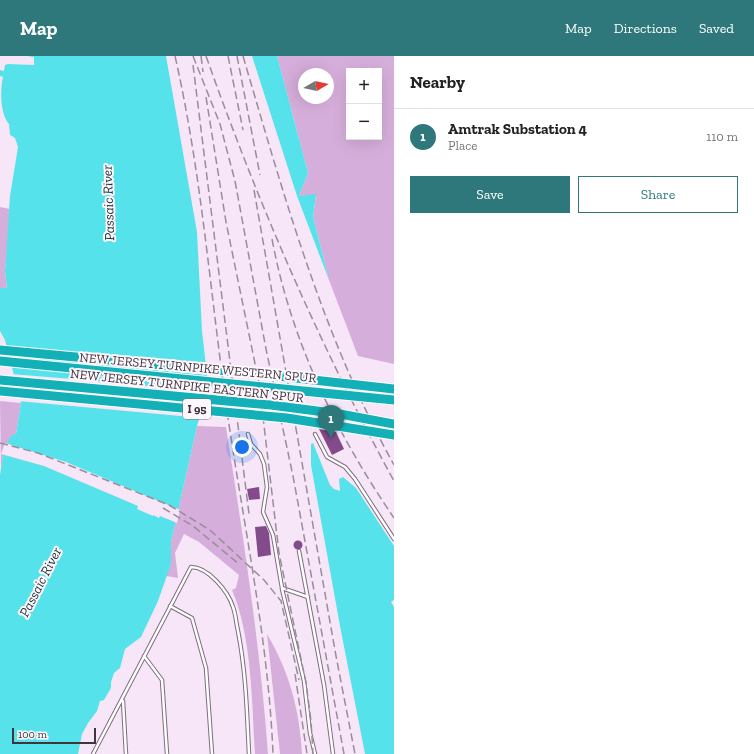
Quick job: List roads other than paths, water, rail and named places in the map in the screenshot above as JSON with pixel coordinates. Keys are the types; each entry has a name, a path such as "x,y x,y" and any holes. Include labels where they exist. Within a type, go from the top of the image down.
{"highway":[{"name":"NEW JERSEY TURNPIKE WESTERN SPUR","path":"0,350 290,377 394,389"},
{"name":"NEW JERSEY TURNPIKE WESTERN SPUR","path":"0,361 394,400"},
{"name":"NEW JERSEY TURNPIKE EASTERN SPUR","path":"0,380 270,405 340,414 394,424"},
{"name":"NEW JERSEY TURNPIKE EASTERN SPUR","path":"0,391 287,418 394,435"}],"lane":[{"path":"248,434 251,444 260,454 264,464 267,487 263,512 273,535 282,588 304,681 310,733 315,754"},
{"path":"315,434 327,457 344,467 355,479 394,539"},
{"path":"299,551 324,685 333,754"},
{"path":"93,754 191,567 198,567 206,571 218,584 233,606 244,675 249,754"},
{"path":"282,588 308,597"},
{"path":"170,606 192,618 206,668 212,754"},
{"path":"144,656 162,680 167,754"},
{"path":"122,699 126,754"}],"water":[{"name":"Passaic River","path":"27,56 166,56 197,232 202,331 208,384 171,542 171,564 158,601 141,637 125,649 120,668 114,673 111,688 104,700 100,701 97,711 82,734 78,754 0,754 0,475 4,448 12,435 16,434 21,403 5,340 0,331 0,288 7,288 5,272 10,196 18,147 15,138 10,135 9,124 2,108 1,88 3,77 0,76 0,70 4,71 5,65 8,64 34,65 34,57"},
{"path":"252,56 277,56 308,173 299,196 316,194 313,217 329,280 297,196"},
{"path":"313,443 330,485 334,489 340,491 339,479 343,477 356,488 394,546 394,600 391,602 394,607 394,754 365,754 311,465 311,444"}],"railway":[{"path":"175,56 184,97 198,180 230,434 260,616 270,708 273,754"},
{"path":"193,56 220,124 235,181 266,349 293,476 344,754"},
{"path":"201,56 203,72"},
{"path":"206,56 247,165 291,272 340,377 394,481"},
{"path":"228,56 243,130"},
{"path":"237,56 260,175"},
{"path":"243,56 307,265 346,367 394,465"},
{"path":"193,65 249,514"},
{"path":"206,97 226,222 259,383 279,553 306,683 311,721 313,754"},
{"path":"254,190 336,656 355,754"},
{"path":"272,239 280,277 291,314 318,385 353,453 394,518"},
{"path":"0,443 38,453 169,505 210,530 264,580 281,601 299,680"},
{"path":"163,508 193,526 239,564"},
{"path":"295,674 307,754"}],"place":[{"name":"Amtrak Substation 4","path":"331,438"}]}
